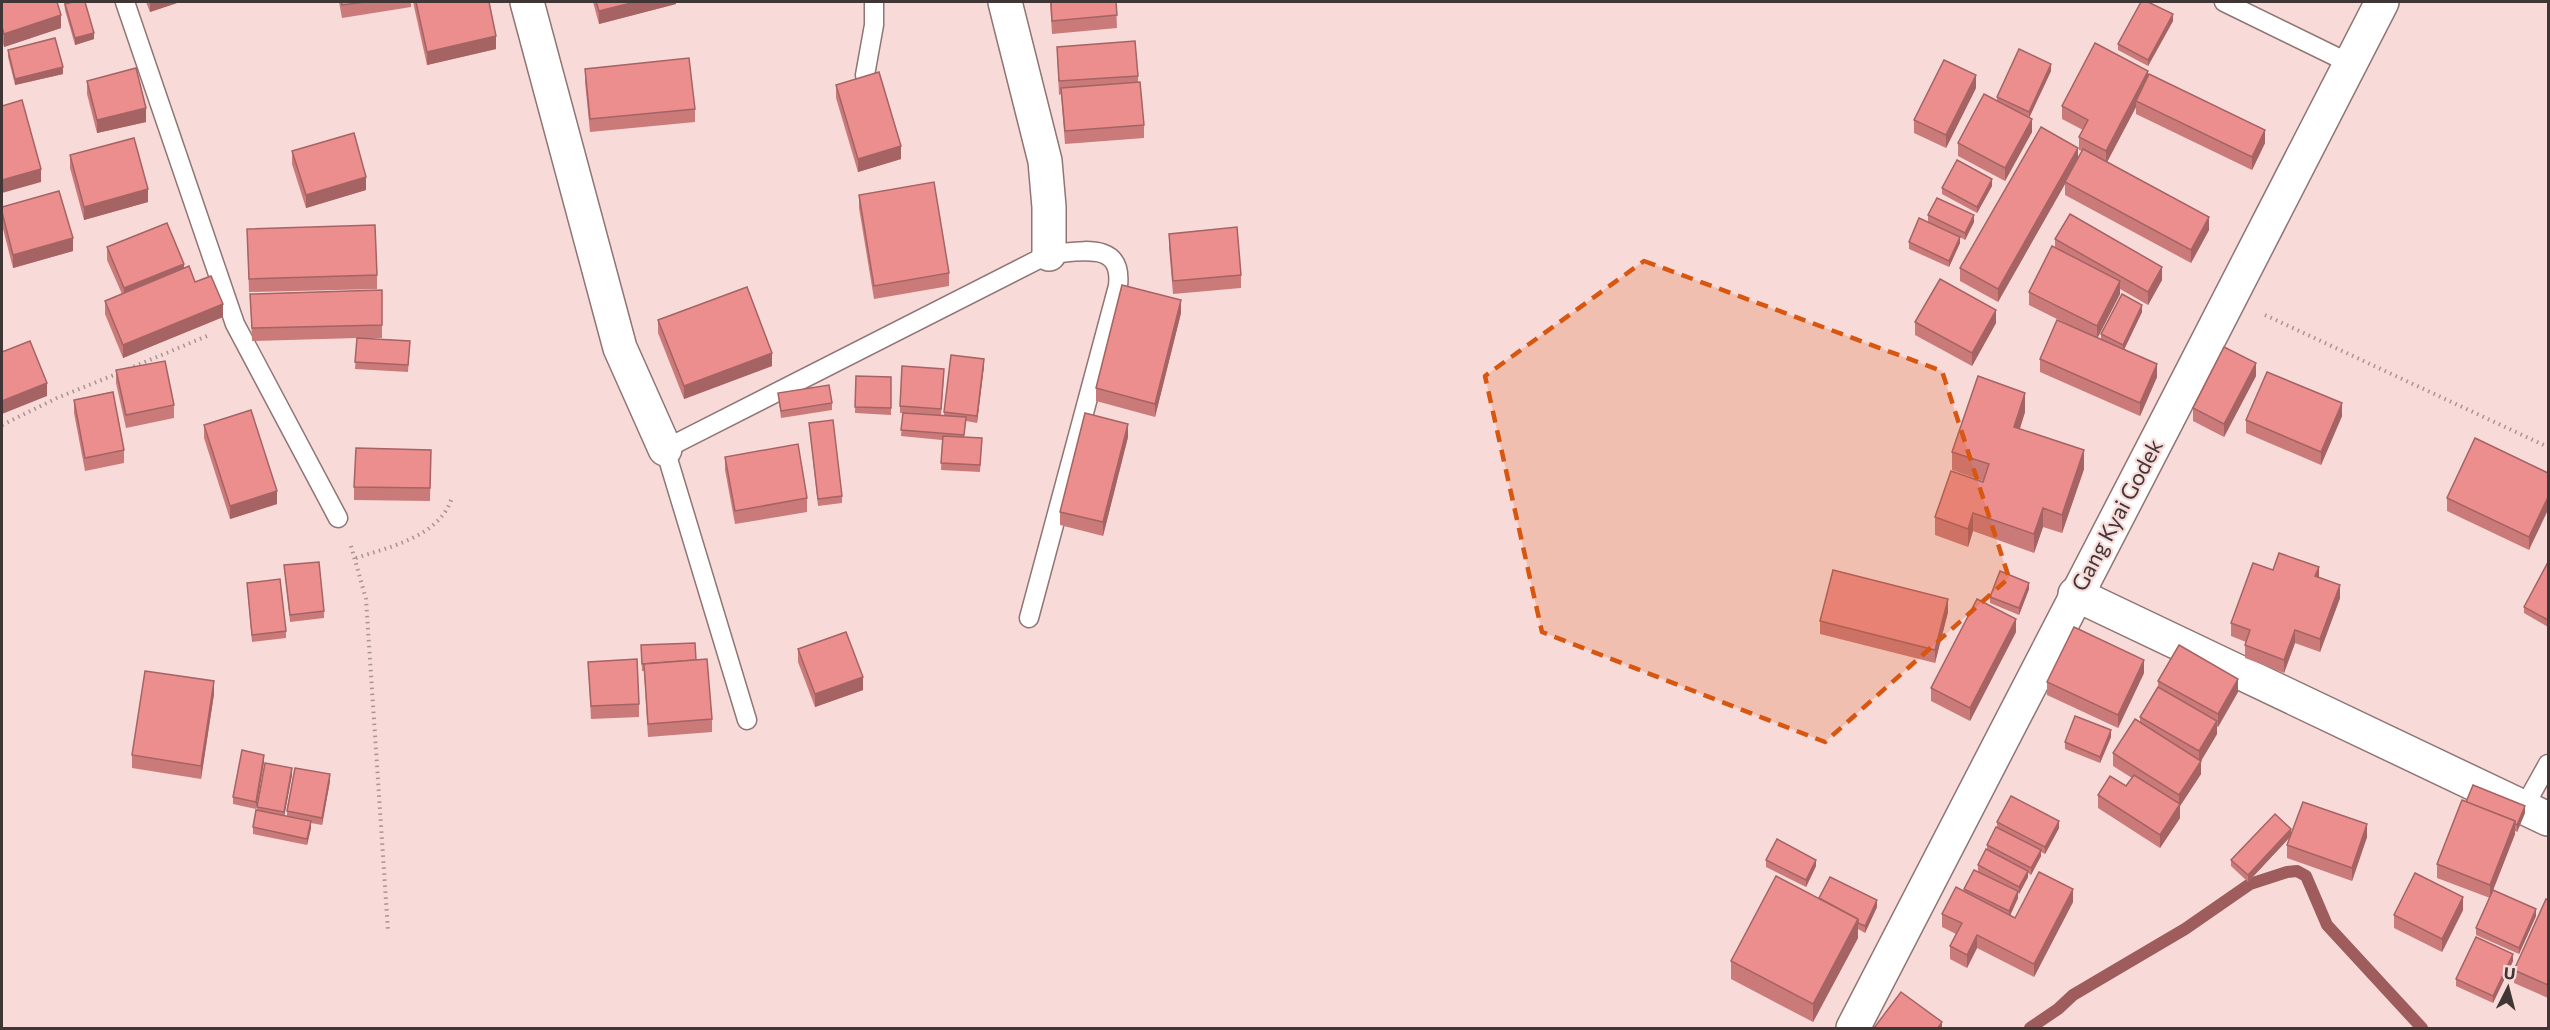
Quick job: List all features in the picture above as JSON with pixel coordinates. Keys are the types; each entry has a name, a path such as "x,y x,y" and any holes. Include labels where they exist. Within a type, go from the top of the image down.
{"street":[{"path":"527,2 620,348 665,449"},
{"path":"1005,2 1045,160 1049,207 1049,254"},
{"name":"Gang Kyai Godek","path":"1852,1029 2231,299 2382,2"},
{"path":"2076,594 2536,813"}],"lane":[{"path":"125,2 235,324 338,518"},
{"path":"865,75 874,24 874,2"},
{"path":"2224,2 2351,64"},
{"path":"747,720 665,449 1049,254 1095,251 1112,258 1120,270 1118,286 1029,618"},
{"path":"2536,813 2548,764"}],"path":[{"path":"2231,299 2548,447"},
{"path":"2,425 57,398 235,324"},
{"path":"356,558 404,542 426,530 443,517 451,500"},
{"path":"338,518 356,558 366,599 388,931"}],"highlighted area":[{"path":"1644,261 1942,371 2009,578 1825,742 1542,632 1485,376"}],"building":[{"path":"2,2 57,2 61,15 4,34"},
{"path":"85,2 94,33 75,38 65,4"},
{"path":"342,2 365,2 342,5"},
{"path":"416,2 489,2 496,36 427,52"},
{"path":"596,2 635,2 599,11"},
{"path":"1051,2 1116,2 1117,15 1052,21"},
{"path":"2141,2 2148,2 2173,14 2148,60 2118,44"},
{"path":"55,38 63,67 15,79 8,50"},
{"path":"1135,41 1138,76 1059,81 1057,47"},
{"path":"2095,43 2148,71 2106,151 2079,137 2088,120 2062,106"},
{"path":"2019,49 2051,64 2029,112 1997,97"},
{"path":"689,58 695,109 590,119 585,69"},
{"path":"1944,60 1976,75 1946,135 1914,120"},
{"path":"136,68 146,108 97,120 87,81"},
{"path":"879,72 901,146 858,159 836,85"},
{"path":"2149,74 2265,130 2252,157 2136,101"},
{"path":"1140,82 1144,125 1065,131 1061,88"},
{"path":"1984,94 2032,119 2005,168 1958,143"},
{"path":"22,100 41,169 2,180 2,106"},
{"path":"2041,127 2078,148 1998,289 1960,268"},
{"path":"354,133 366,177 306,195 292,151"},
{"path":"134,138 148,189 84,207 70,155"},
{"path":"2083,149 2209,217 2191,250 2065,182"},
{"path":"1957,160 1992,179 1977,207 1942,188"},
{"path":"934,182 949,273 874,286 859,195"},
{"path":"59,191 73,238 13,255 2,207"},
{"path":"1937,198 1974,215 1965,233 1928,215"},
{"path":"2070,214 2162,267 2148,292 2055,239"},
{"path":"1919,218 1960,237 1949,261 1909,242"},
{"path":"167,223 184,264 124,288 107,247"},
{"path":"375,225 377,275 249,279 247,229"},
{"path":"1237,227 1241,275 1173,281 1169,234"},
{"path":"2052,246 2120,281 2097,326 2029,292"},
{"path":"189,266 195,282 211,276 223,304 123,345 105,301"},
{"path":"1940,279 1996,310 1972,353 1915,322"},
{"path":"1122,285 1181,300 1155,404 1096,388"},
{"path":"747,287 772,353 684,386 658,320"},
{"path":"382,290 382,325 252,328 250,294"},
{"path":"2122,294 2142,305 2123,345 2101,334"},
{"path":"2057,320 2157,364 2140,403 2040,359"},
{"path":"357,338 410,341 408,365 355,362"},
{"path":"30,341 47,383 2,401 2,352"},
{"path":"2224,347 2256,363 2224,424 2193,408"},
{"path":"951,355 984,359 977,416 944,412"},
{"path":"165,361 174,405 126,415 116,370"},
{"path":"902,366 944,369 941,409 900,406"},
{"path":"2267,372 2342,403 2321,452 2246,420"},
{"path":"856,376 891,377 891,408 855,407"},
{"path":"1978,376 2025,393 2014,427 2084,450 2062,515 2043,508 2034,534 1973,513 1968,529 1935,517 1951,471 1983,482 1989,464 1952,452"},
{"path":"829,385 832,403 781,411 778,393"},
{"path":"113,392 124,450 85,458 74,400"},
{"path":"251,410 277,491 230,506 204,425"},
{"path":"903,413 966,417 964,435 901,430"},
{"path":"1085,413 1128,424 1103,522 1060,512"},
{"path":"833,420 842,496 818,499 809,423"},
{"path":"943,436 982,438 980,465 941,463"},
{"path":"2475,438 2548,473 2548,497 2529,537 2447,498"},
{"path":"798,444 807,498 735,511 725,457"},
{"path":"356,448 431,450 430,488 354,487"},
{"path":"2279,553 2319,567 2315,576 2340,585 2320,639 2295,630 2284,660 2245,645 2250,630 2231,623 2253,563 2273,570"},
{"path":"319,562 324,611 290,615 284,565"},
{"path":"2548,565 2548,620 2524,607"},
{"path":"1833,570 1948,599 1935,650 1820,621"},
{"path":"2000,571 2029,583 2019,608 1990,597"},
{"path":"280,579 286,631 252,635 247,583"},
{"path":"1977,599 2016,619 1970,708 1931,688"},
{"path":"2074,627 2144,660 2118,715 2047,682"},
{"path":"846,632 863,677 815,694 798,649"},
{"path":"695,643 696,660 642,664 641,645"},
{"path":"2179,645 2238,679 2218,714 2158,681"},
{"path":"637,659 639,704 591,706 588,662"},
{"path":"707,659 712,719 648,724 644,664"},
{"path":"145,671 214,681 201,766 132,755"},
{"path":"2158,687 2217,721 2199,751 2140,717"},
{"path":"2075,716 2111,730 2100,757 2065,742"},
{"path":"2135,719 2201,761 2179,795 2113,753"},
{"path":"242,750 264,755 256,802 233,797"},
{"path":"265,763 292,768 284,812 257,807"},
{"path":"295,768 330,774 322,818 287,811"},
{"path":"2134,775 2180,804 2160,835 2098,795 2110,776 2126,786"},
{"path":"2473,785 2525,806 2517,825 2515,821 2466,802"},
{"path":"2011,796 2059,821 2045,847 1997,822"},
{"path":"2462,800 2515,821 2490,885 2437,864"},
{"path":"2303,802 2367,824 2352,868 2287,845"},
{"path":"256,810 311,821 307,839 253,827"},
{"path":"2275,814 2291,829 2248,875 2231,860"},
{"path":"1996,827 2041,850 2031,868 1987,845"},
{"path":"1777,839 1816,860 1806,880 1766,860"},
{"path":"1986,849 2028,871 2019,887 1978,865"},
{"path":"1974,870 2018,891 2009,911 1964,889"},
{"path":"2039,872 2073,889 2034,964 1977,935 1967,955 1950,946 1962,923 1942,914 1956,887 2015,918"},
{"path":"2415,873 2463,897 2442,939 2394,915"},
{"path":"1776,876 1858,919 1813,1004 1731,961"},
{"path":"1830,877 1877,900 1865,926 1858,923 1858,919 1819,898"},
{"path":"2493,890 2536,909 2519,948 2476,928"},
{"path":"2546,899 2548,900 2548,985 2514,970"},
{"path":"2476,937 2513,954 2493,996 2456,979"},
{"path":"1901,992 1942,1022 1937,1029 1874,1028"}],"waterway":[{"path":"2030,1028 2058,1009 2073,995 2185,929 2250,884 2297,871 2306,876 2327,925 2422,1028"}]}
